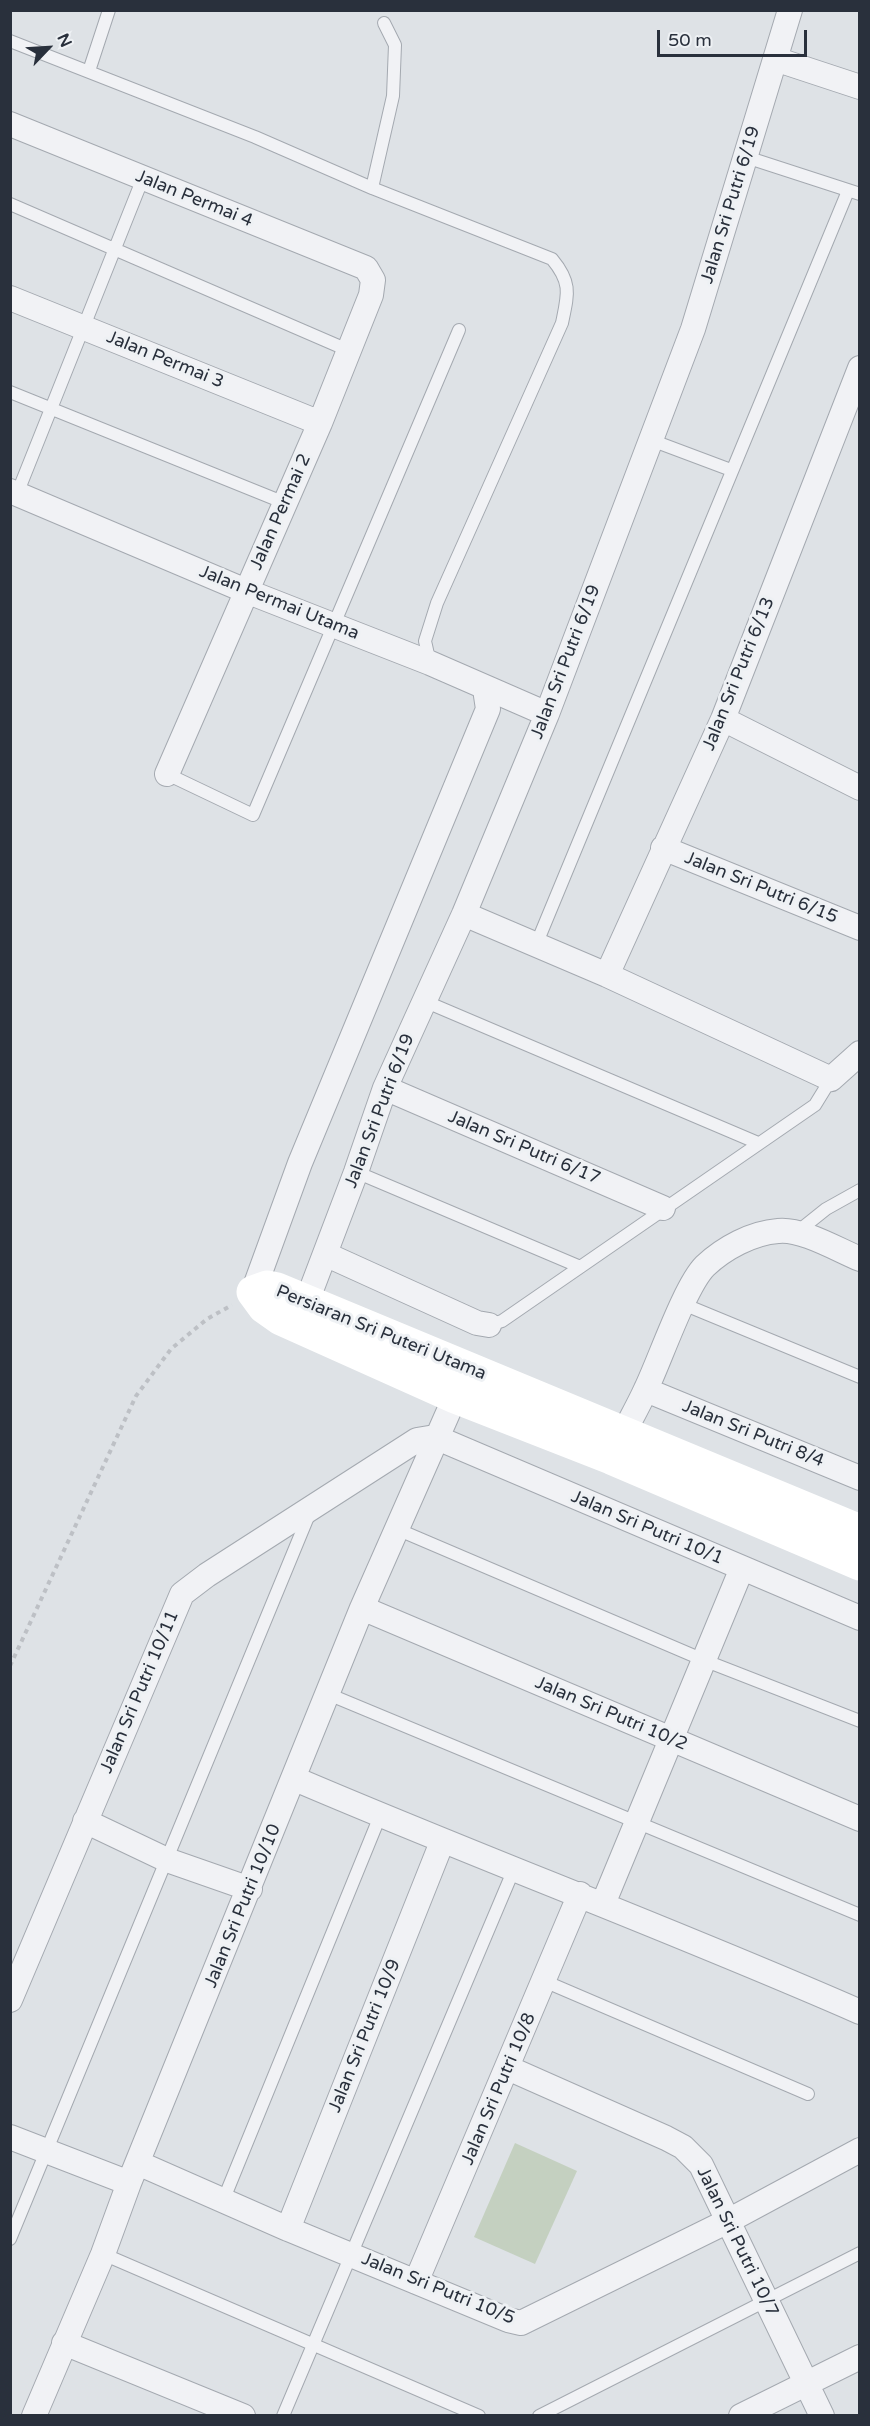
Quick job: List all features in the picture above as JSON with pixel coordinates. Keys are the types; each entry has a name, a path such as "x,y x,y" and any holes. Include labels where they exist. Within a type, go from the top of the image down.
{"street":[{"name":"Jalan Sri Putri 6/19","path":"307,1301 385,1088 464,914 547,714 693,330 790,10"},
{"path":"775,58 860,87"},
{"name":"Jalan Permai 4","path":"10,124 366,268 373,280"},
{"name":"Jalan Permai 2","path":"167,774 320,423 371,295 373,280"},
{"name":"Jalan Permai 3","path":"10,298 320,423"},
{"name":"Jalan Sri Putri 6/13","path":"607,975 723,718 860,368"},
{"name":"Jalan Permai Utama","path":"14,492 246,591 430,663 485,689 547,714"},
{"path":"253,1292 300,1163 488,709 485,689"},
{"path":"723,718 860,788"},
{"name":"Jalan Sri Putri 6/15","path":"663,848 860,928"},
{"path":"464,914 607,975 831,1079 860,1053"},
{"name":"Jalan Sri Putri 6/17","path":"385,1088 663,1208"},
{"path":"617,1446 646,1390 683,1304 704,1268 729,1249 759,1235 779,1231 796,1233 860,1259"},
{"path":"325,1254 477,1323 489,1325"},
{"name":"Persiaran Sri Puteri Utama","path":"860,1531 617,1446 455,1397 281,1319 258,1301 253,1292 267,1287 307,1301 617,1446 860,1564"},
{"name":"Jalan Sri Putri 8/4","path":"646,1390 860,1478"},
{"name":"Jalan Sri Putri 10/10","path":"34,2415 103,2254 133,2173 295,1779 362,1608 399,1530 435,1437 455,1397"},
{"name":"Jalan Sri Putri 10/11","path":"10,2000 182,1594 207,1575 417,1440 435,1437"},
{"name":"Jalan Sri Putri 10/1","path":"435,1437 860,1618"},
{"path":"603,1904 673,1741 742,1568"},
{"name":"Jalan Sri Putri 10/2","path":"362,1608 860,1819"},
{"path":"295,1779 442,1842 580,1894 860,2012"},
{"path":"85,1821 167,1860 250,1889"},
{"name":"Jalan Sri Putri 10/9","path":"288,2229 442,1842"},
{"name":"Jalan Sri Putri 10/8","path":"416,2282 580,1894"},
{"name":"Jalan Sri Putri 10/7","path":"508,2068 683,2147 701,2165 822,2415"},
{"name":"Jalan Sri Putri 10/5","path":"10,2137 48,2151 133,2173 223,2201 508,2320 521,2323 728,2221 860,2150"},
{"path":"64,2343 243,2415"},
{"path":"741,2415 860,2357"}],"lane":[{"path":"89,71 109,10"},
{"path":"372,188 393,96 395,45 384,23"},
{"path":"10,41 255,137 372,188 552,259 564,274 567,297 562,323 437,603 425,641 430,663"},
{"path":"536,945 731,470 854,192 746,157"},
{"path":"14,492 84,328 143,178"},
{"path":"10,204 114,251 350,351"},
{"path":"167,774 253,815 459,330"},
{"path":"10,392 285,503"},
{"path":"651,440 731,470"},
{"path":"424,1001 758,1143"},
{"path":"489,1325 502,1321 578,1266 815,1105 831,1079"},
{"path":"356,1172 578,1266"},
{"path":"796,1233 826,1209 860,1190"},
{"path":"683,1304 860,1377"},
{"path":"10,2239 312,1508"},
{"path":"399,1530 706,1661 860,1721"},
{"path":"328,1694 860,1915"},
{"path":"223,2201 380,1816"},
{"path":"283,2415 353,2255 514,1869"},
{"path":"544,1981 808,2094"},
{"path":"539,2415 860,2253"},
{"path":"103,2254 479,2415"}],"path":[{"path":"10,1666 136,1396 171,1349 207,1319 253,1292"}],"green space":[{"path":"515,2143 577,2171 535,2264 474,2237"}]}
